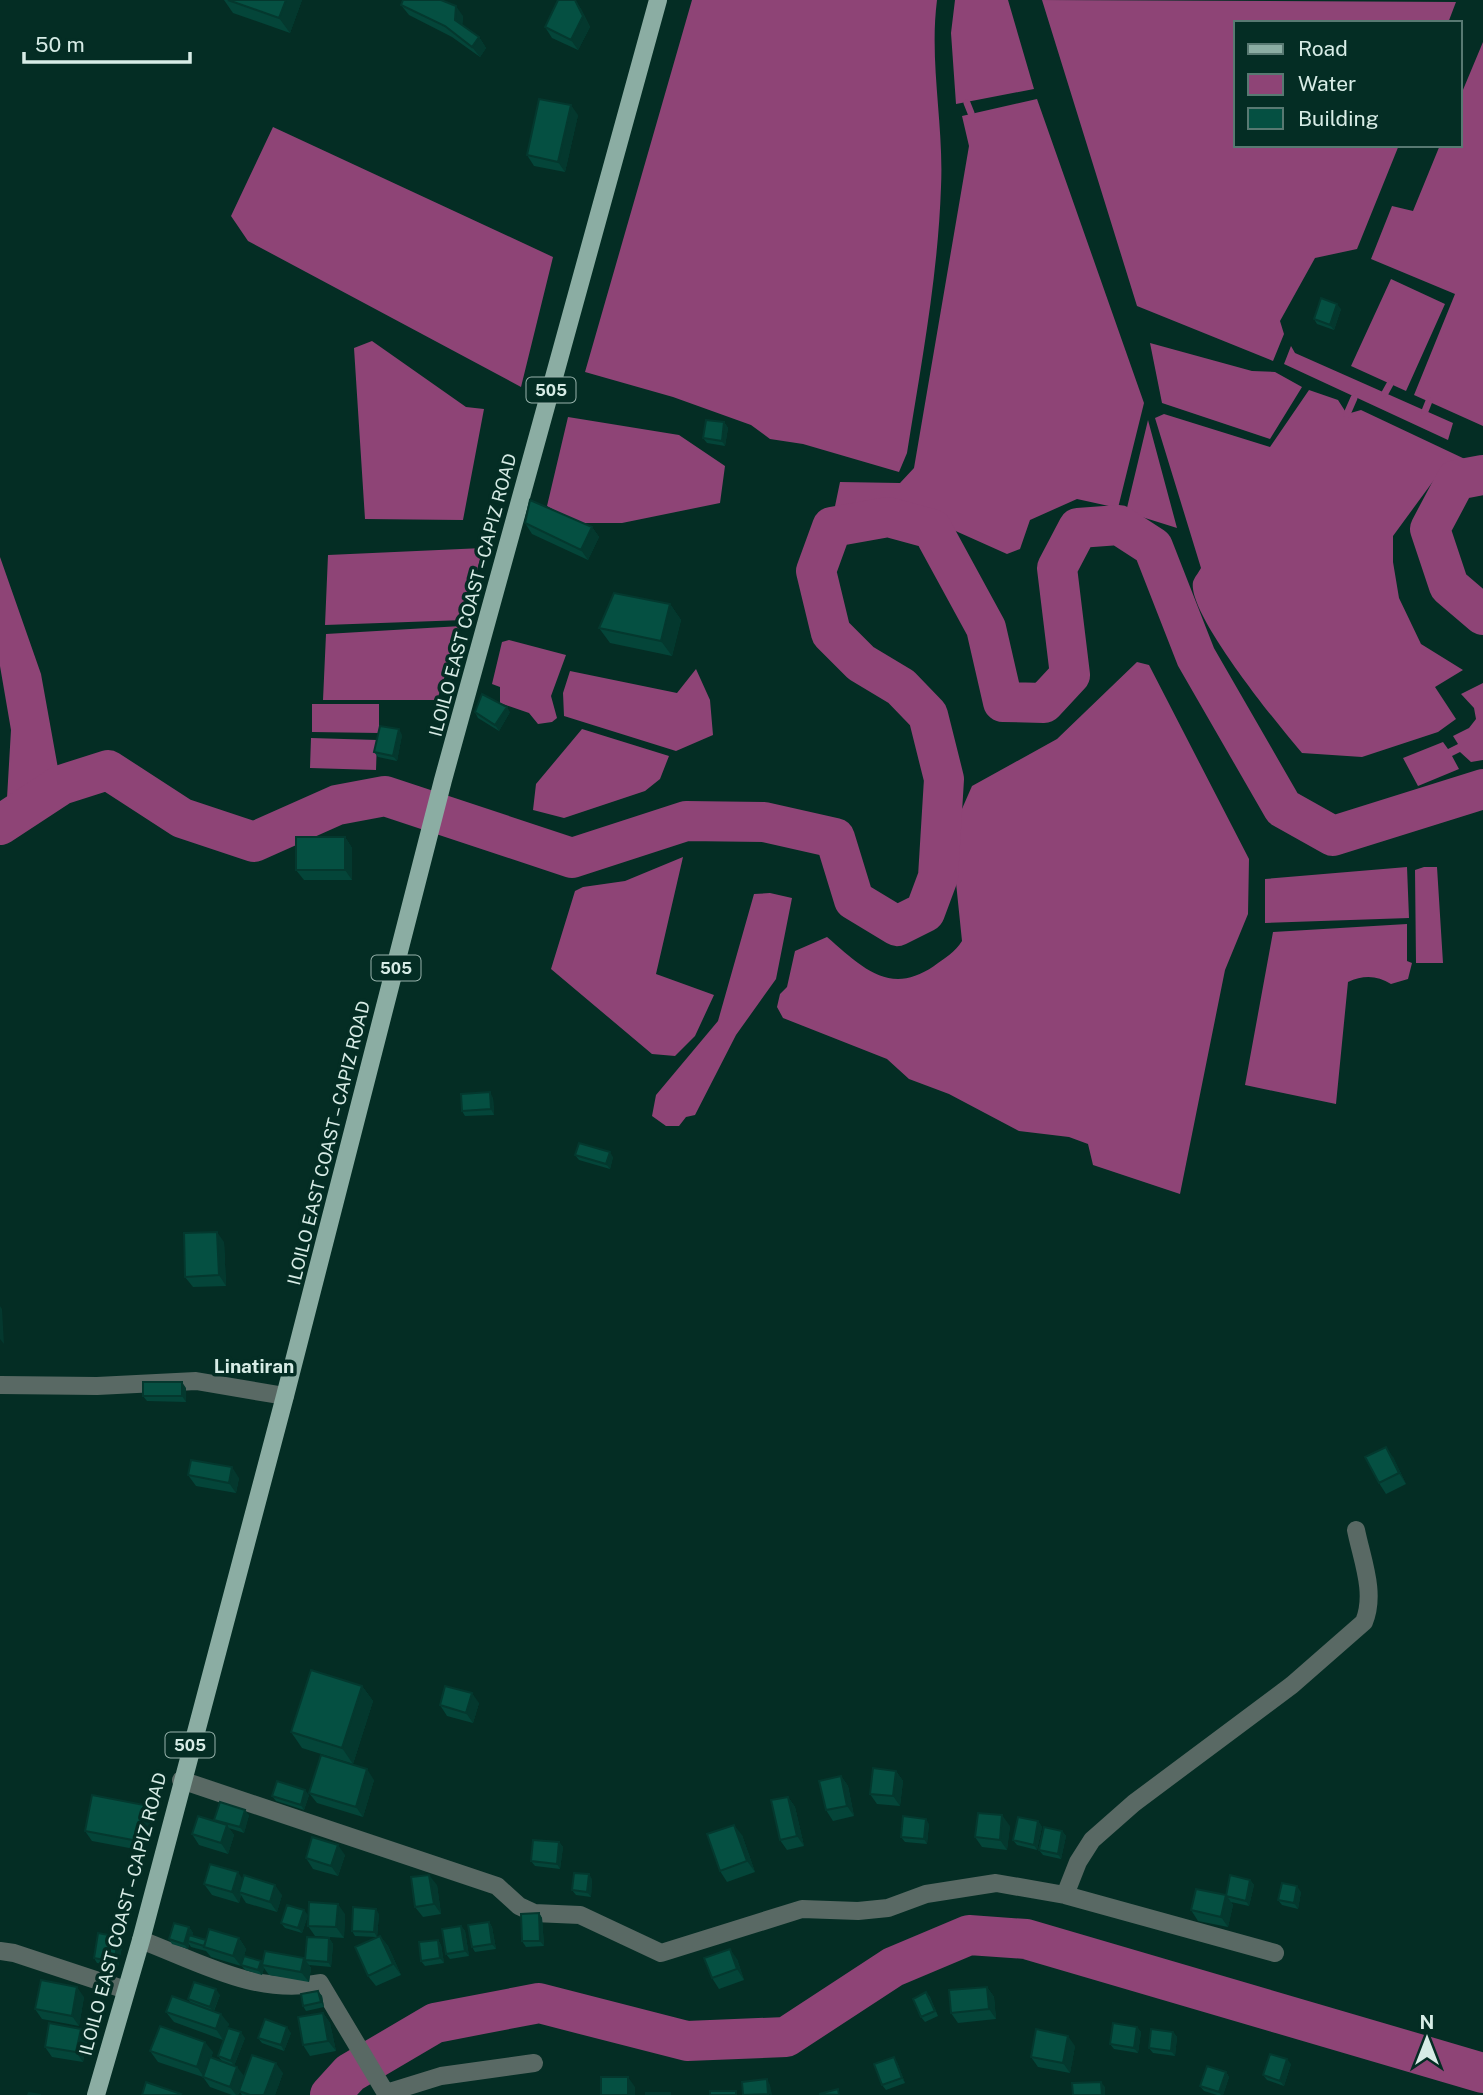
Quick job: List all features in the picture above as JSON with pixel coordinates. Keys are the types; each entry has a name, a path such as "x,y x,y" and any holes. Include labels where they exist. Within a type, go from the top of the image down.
{"main road":[{"name":"ILOILO EAST COAST – CAPIZ ROAD","path":"96,2095 141,1940 181,1780 285,1396 443,780 658,0"}],"street":[{"path":"0,1385 97,1386 196,1381 285,1396"},
{"path":"1065,1895 1078,1862 1092,1840 1134,1803 1292,1685 1364,1622 1370,1595 1356,1530"},
{"path":"181,1780 497,1886 519,1906 534,1913 580,1915 661,1953 802,1909 858,1911 888,1908 926,1894 996,1883 1065,1895 1275,1953"},
{"path":"141,1940 258,1985 296,1988 320,1983 386,2094 441,2076 534,2063"},
{"path":"0,1951 14,1953 126,1990"}],"water":[{"path":"692,0 937,0 935,47 941,163 939,220 923,354 907,453 899,472 803,444 770,439 751,425 673,397 585,372"},
{"path":"955,0 1008,0 1034,89 956,104 951,33"},
{"path":"1042,0 1456,2 1449,21 1234,21 1234,147 1398,147 1357,249 1315,258 1280,321 1284,334 1273,361 1137,306"},
{"path":"1483,42 1483,426 1414,395 1455,294 1371,259 1392,206 1413,211 1439,147 1462,147 1462,92"},
{"path":"1037,99 1144,403 1118,508 1077,499 1030,520 1020,549 1007,554 902,507 834,511 840,482 900,483 914,468 969,146 962,116"},
{"path":"273,127 553,257 521,387 248,241 231,216"},
{"path":"1391,279 1445,304 1406,391 1351,366"},
{"path":"372,341 466,407 484,409 463,520 365,519 354,348"},
{"path":"1150,343 1252,371 1275,372 1302,387 1270,439 1162,403"},
{"path":"1291,346 1295,353 1453,423 1448,440 1284,364"},
{"path":"1309,390 1338,400 1347,414 1361,410 1467,460 1434,480 1393,536 1393,562 1399,598 1421,644 1463,670 1435,687 1456,719 1438,732 1362,757 1302,753 1219,643 1195,597 1193,582 1201,568 1155,418 1164,414 1270,447"},
{"path":"568,417 679,435 725,466 720,503 622,523 576,523 547,506"},
{"path":"1148,420 1177,528 1126,512"},
{"path":"483,548 464,620 325,625 328,555"},
{"path":"0,557 41,674 61,785 7,798 11,730 0,666"},
{"path":"461,626 437,700 323,700 326,634"},
{"path":"509,640 566,655 551,696 557,718 552,722 538,724 529,713 500,703 500,687 492,684 502,642"},
{"path":"1137,662 1149,665 1249,859 1248,914 1225,970 1180,1194 1093,1165 1088,1144 1069,1137 1019,1131 949,1094 909,1079 887,1059 783,1018 777,1007 780,994 787,987 795,951 827,937 864,967 889,978 903,979 918,975 953,952 962,941 951,834 972,786 1057,739"},
{"path":"696,669 710,700 713,735 676,751 564,716 563,693 570,671 677,693"},
{"path":"1483,683 1483,760 1471,762 1460,752 1452,756 1459,769 1418,786 1403,758 1443,742 1448,749 1458,744 1453,736 1469,728 1476,719 1474,708 1461,694"},
{"path":"312,704 379,704 379,733 312,732"},
{"path":"582,729 669,756 660,779 645,791 564,818 533,810 536,784"},
{"path":"311,738 377,740 376,770 310,768"},
{"path":"683,857 656,974 714,995 695,1036 675,1056 652,1054 551,969 575,891 583,887 625,881"},
{"path":"1407,867 1409,918 1265,923 1265,879"},
{"path":"1437,867 1443,963 1416,963 1415,870"},
{"path":"770,893 792,898 776,979 736,1035 695,1115 686,1117 679,1126 666,1126 652,1116 656,1095 718,1021 754,894"},
{"path":"1407,924 1407,961 1412,963 1408,979 1391,984 1370,977 1348,982 1336,1104 1245,1085 1273,932"}],"building":[{"path":"228,0 286,0 279,18"},
{"path":"403,0 441,0 456,6 455,20 479,37 472,47 445,26 401,5"},
{"path":"558,0 575,0 583,16 571,40 545,27"},
{"path":"539,99 571,105 558,162 527,155"},
{"path":"1321,298 1337,304 1330,325 1314,319"},
{"path":"706,420 724,422 722,441 703,438"},
{"path":"530,500 592,527 581,550 525,523"},
{"path":"614,593 670,604 661,641 599,628"},
{"path":"482,694 507,707 495,725 475,712"},
{"path":"380,726 399,729 393,756 374,752"},
{"path":"296,837 345,837 345,870 296,870"},
{"path":"490,1092 491,1109 462,1111 461,1094"},
{"path":"579,1143 610,1152 606,1164 575,1155"},
{"path":"217,1232 219,1275 185,1277 184,1233"},
{"path":"143,1382 182,1382 182,1396 143,1396"},
{"path":"1386,1447 1399,1473 1379,1483 1365,1457"},
{"path":"191,1460 232,1467 229,1483 188,1475"},
{"path":"311,1670 362,1686 342,1748 291,1732"},
{"path":"445,1686 472,1693 466,1713 440,1705"},
{"path":"321,1755 367,1769 356,1807 309,1793"},
{"path":"873,1768 896,1771 893,1796 870,1794"},
{"path":"841,1776 847,1806 826,1810 819,1781"},
{"path":"277,1781 305,1790 301,1805 272,1796"},
{"path":"92,1795 144,1805 138,1841 85,1831"},
{"path":"788,1797 797,1836 780,1840 771,1800"},
{"path":"220,1802 245,1810 240,1827 214,1820"},
{"path":"978,1813 1002,1815 1000,1840 975,1837"},
{"path":"198,1816 227,1825 221,1843 192,1834"},
{"path":"903,1816 926,1819 924,1839 901,1837"},
{"path":"1018,1817 1038,1821 1034,1845 1013,1840"},
{"path":"734,1825 747,1861 720,1871 707,1834"},
{"path":"1044,1827 1062,1831 1058,1854 1039,1850"},
{"path":"312,1837 338,1845 331,1866 306,1858"},
{"path":"533,1840 559,1842 557,1864 531,1861"},
{"path":"210,1864 238,1872 232,1892 204,1884"},
{"path":"574,1873 589,1874 587,1892 572,1890"},
{"path":"244,1875 275,1885 270,1902 239,1892"},
{"path":"429,1875 434,1904 415,1907 411,1877"},
{"path":"1230,1875 1250,1880 1246,1901 1226,1896"},
{"path":"1282,1883 1297,1886 1294,1903 1278,1900"},
{"path":"1196,1889 1226,1895 1221,1917 1191,1910"},
{"path":"309,1902 338,1904 336,1927 308,1926"},
{"path":"287,1905 304,1910 298,1928 281,1923"},
{"path":"353,1907 376,1909 374,1932 352,1931"},
{"path":"539,1913 540,1941 522,1941 521,1914"},
{"path":"489,1922 492,1944 472,1947 468,1925"},
{"path":"174,1923 189,1927 184,1944 169,1939"},
{"path":"461,1926 465,1951 446,1954 442,1929"},
{"path":"209,1929 239,1938 233,1956 204,1947"},
{"path":"98,1933 119,1937 114,1962 94,1958"},
{"path":"189,1935 206,1940 204,1946 188,1941"},
{"path":"380,1936 393,1964 368,1976 355,1947"},
{"path":"307,1937 329,1938 328,1962 305,1960"},
{"path":"438,1940 440,1958 421,1961 419,1942"},
{"path":"730,1949 737,1969 712,1978 704,1958"},
{"path":"265,1951 304,1958 301,1972 262,1965"},
{"path":"244,1956 261,1961 258,1970 241,1965"},
{"path":"41,1980 77,1987 72,2016 35,2009"},
{"path":"194,1982 216,1989 210,2007 188,1999"},
{"path":"987,1987 989,2009 951,2013 949,1990"},
{"path":"318,1991 321,2002 303,2006 301,1994"},
{"path":"926,1992 935,2011 921,2017 913,1999"},
{"path":"172,1996 221,2014 216,2029 166,2012"},
{"path":"323,2013 328,2041 303,2045 298,2017"},
{"path":"265,2019 287,2027 281,2045 258,2038"},
{"path":"49,2023 81,2029 76,2052 45,2047"},
{"path":"1113,2023 1137,2027 1134,2048 1110,2044"},
{"path":"160,2026 205,2042 197,2067 150,2051"},
{"path":"228,2028 241,2032 231,2061 218,2056"},
{"path":"1036,2029 1068,2036 1063,2063 1031,2057"},
{"path":"1151,2029 1173,2032 1171,2051 1149,2048"},
{"path":"1270,2054 1287,2059 1280,2081 1263,2075"},
{"path":"252,2055 276,2063 264,2095 250,2095 239,2091"},
{"path":"210,2057 237,2067 230,2087 203,2077"},
{"path":"894,2057 902,2078 882,2085 874,2064"},
{"path":"1207,2066 1226,2072 1219,2092 1200,2086"},
{"path":"601,2077 628,2077 628,2095 601,2095"},
{"path":"767,2079 768,2094 743,2095 742,2082"},
{"path":"146,2082 181,2094 142,2095"},
{"path":"1101,2082 1102,2095 1073,2095 1072,2083"},
{"path":"838,2089 839,2095 819,2094"},
{"path":"710,2091 736,2091 736,2095 710,2095"},
{"path":"670,2093 670,2095 646,2095"}],"waterway":[{"path":"967,103 971,113"},
{"path":"1385,393 1390,384"},
{"path":"1347,414 1354,398"},
{"path":"1425,411 1429,401"},
{"path":"1483,475 1456,480 1430,529 1449,586 1483,615"},
{"path":"0,825 61,785 108,770 182,818 254,842 337,805 385,796 572,858 686,821 764,822 835,838 854,900 897,926 925,912 938,877 944,779 928,715 901,687 861,663 831,633 816,571 832,527 888,517 932,529 986,628 1003,702 1044,703 1070,675 1057,568 1078,528 1119,525 1153,547 1196,657 1283,808 1333,836 1483,789"},
{"path":"330,2095 350,2073 435,2023 539,2003 687,2041 786,2037 893,1967 969,1935 1026,1939 1483,2073"}],"district":[{"name":"Linatiran","path":"254,1366"}]}
